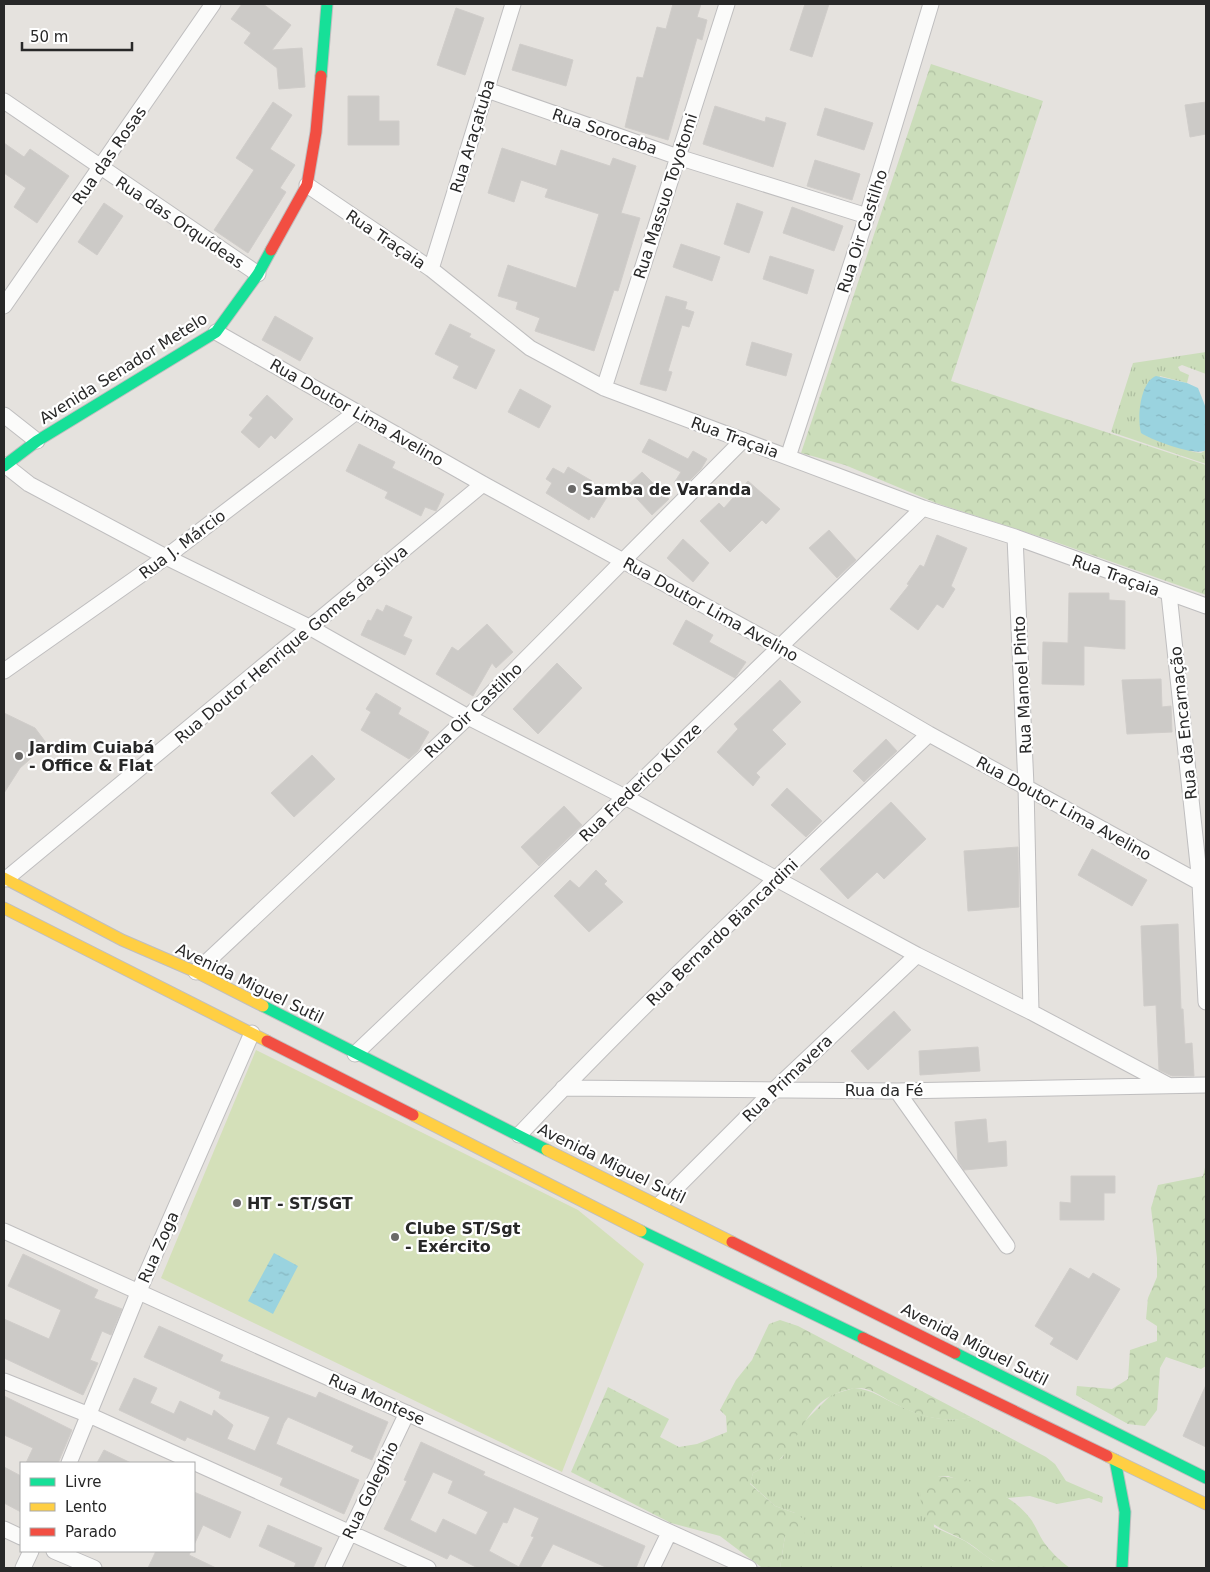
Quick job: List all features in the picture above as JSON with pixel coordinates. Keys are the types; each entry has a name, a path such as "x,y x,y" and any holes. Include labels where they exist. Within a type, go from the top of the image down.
{"main road":[{"name":"Avenida Senador Metelo","path":"4,465 37,441 216,332 258,274 307,185 316,132 322,7"},
{"name":"Avenida Miguel Sutil","path":"5,879 122,940 196,972 354,1054 660,1204 1206,1478"},
{"path":"4,908 656,1238 1115,1460 1141,1477 1206,1504"},
{"path":"1115,1460 1125,1512 1122,1568"},
{"path":"1125,1512 1132,1496"}],"street":[{"name":"Rua das Rosas","path":"4,306 213,4"},
{"name":"Rua Araçatuba","path":"431,269 513,4"},
{"name":"Rua Massuo Toyotomi","path":"604,388 727,4"},
{"name":"Rua Oir Castilho","path":"788,457 867,216 931,4"},
{"name":"Rua Sorocaba","path":"487,90 678,157 867,216"},
{"name":"Rua das Orquídeas","path":"4,101 258,274"},
{"name":"Rua Traçaia","path":"307,185 431,269 530,348 604,388 923,508 1015,538 1206,606"},
{"name":"Rua Doutor Lima Avelino","path":"216,332 483,484 780,647 929,734 1203,885"},
{"name":"Rua J. Márcio","path":"4,670 166,557 356,412"},
{"path":"4,414 37,441"},
{"name":"Rua Oir Castilho","path":"196,972 468,717 743,440"},
{"path":"4,465 29,484 166,557 311,628 468,717 625,798 774,880 1031,1012 1168,1085"},
{"name":"Rua Doutor Henrique Gomes da Silva","path":"5,879 483,484"},
{"name":"Rua Frederico Kunze","path":"354,1054 625,798 923,508"},
{"name":"Rua Manoel Pinto","path":"1015,538 1026,786 1031,1012"},
{"name":"Rua da Encarnação","path":"1169,594 1203,885 1206,1002"},
{"name":"Rua Bernardo Biancardini","path":"519,1135 563,1088 774,880 929,734"},
{"name":"Rua Primavera","path":"660,1204 774,1090 917,955"},
{"name":"Rua Zoga","path":"69,1462 138,1293 252,1033"},
{"name":"Rua da Fé","path":"563,1088 897,1091 1206,1085"},
{"path":"897,1091 1007,1246"},
{"name":"Rua Montese","path":"4,1231 750,1568"},
{"path":"4,1382 89,1415 194,1462"},
{"name":"Rua Goleghio","path":"333,1568 407,1412"},
{"path":"195,1463 428,1568"},
{"path":"4,1529 20,1537"},
{"path":"652,1568 669,1533"},
{"path":"22,1568 30,1552"},
{"path":"56,1552 94,1568"}],"green space":[{"path":"931,64 1043,101 951,381 1206,465 1206,595 1047,539 936,503 845,465 801,453"},
{"path":"1206,352 1206,374 1182,365 1178,367 1180,371 1189,375 1187,383 1160,376 1142,433 1194,452 1201,453 1206,450 1206,464 1111,432 1133,363"},
{"name":"Clube ST/Sgt - Exército","path":"256,1050 578,1210 644,1264 562,1472 161,1278"},
{"path":"1206,1163 1206,1366 1201,1369 1166,1357 1160,1368 1157,1410 1145,1426 1128,1424 1076,1395 1077,1386 1112,1389 1128,1379 1130,1350 1157,1341 1157,1326 1146,1319 1148,1298 1157,1277 1157,1258 1151,1208 1158,1185 1203,1176"},
{"path":"780,1320 798,1326 971,1417 951,1420 931,1418 912,1412 873,1391 862,1388 845,1391 824,1400 810,1414 783,1456 773,1464 753,1473 750,1484 775,1506 795,1513 806,1521 805,1533 785,1536 780,1568 761,1567 720,1536 671,1523 571,1472 608,1387 669,1419 660,1437 679,1447 697,1444 727,1432 726,1416 720,1410 736,1380 752,1360 769,1324"},
{"path":"854,1388 873,1393 910,1411 927,1416 945,1419 971,1417 1046,1457 1055,1464 1066,1481 1103,1497 1102,1503 1089,1498 1057,1504 1030,1496 1008,1498 948,1476 932,1476 934,1527 965,1541 993,1561 1003,1563 1009,1568 780,1568 785,1536 795,1513 775,1506 750,1483 753,1473 782,1458 801,1425 831,1395"},
{"path":"932,1476 972,1482 985,1486 1010,1499 1029,1517 1049,1548 1070,1568 1009,1568 992,1560 970,1544 933,1524 924,1511 920,1489"}],"water":[{"path":"1156,376 1187,383 1198,388 1206,408 1206,450 1201,452 1184,450 1154,440 1141,433 1139,419 1143,393 1146,385"},
{"path":"274,1253 298,1266 273,1314 248,1301"}],"building":[{"path":"242,4 263,4 291,25 272,50 302,48 305,87 279,89 277,68 244,43 251,33 231,19"},
{"path":"673,4 701,4 697,17 707,20 702,40 697,38 668,140 625,127 637,77 643,78 657,27 666,29"},
{"path":"805,4 829,4 812,57 790,50"},
{"path":"456,8 484,18 465,75 437,65"},
{"path":"520,44 573,60 566,86 512,70"},
{"path":"348,96 379,96 379,121 399,121 399,145 348,145"},
{"path":"273,102 292,115 270,149 295,165 280,188 286,192 248,253 214,230 254,170 236,158"},
{"path":"1206,102 1206,134 1190,137 1185,105"},
{"path":"715,106 765,122 766,117 786,123 773,167 703,144"},
{"path":"825,108 873,123 864,150 817,135"},
{"path":"4,143 24,157 30,149 69,176 37,223 14,207 26,188 4,173"},
{"path":"502,148 556,166 561,150 610,166 613,158 636,166 621,213 640,218 618,291 614,290 594,351 535,331 540,318 516,309 518,302 498,296 508,265 576,288 599,214 545,197 548,189 521,180 514,202 488,193"},
{"path":"815,160 860,174 852,200 807,186"},
{"path":"104,203 123,216 97,255 78,242"},
{"path":"737,203 763,212 749,253 724,244"},
{"path":"792,207 843,226 834,251 783,233"},
{"path":"681,244 720,257 712,281 673,267"},
{"path":"770,256 814,270 807,294 763,279"},
{"path":"666,296 687,302 685,309 694,312 689,327 682,325 668,371 672,372 666,391 640,384"},
{"path":"275,316 313,338 300,361 262,340"},
{"path":"450,324 471,334 469,337 495,350 476,389 453,378 459,366 435,354"},
{"path":"752,342 792,354 786,376 746,365"},
{"path":"520,389 551,406 539,428 508,412"},
{"path":"267,395 293,419 275,439 271,435 259,448 241,432 253,418 249,415"},
{"path":"649,439 688,459 693,451 707,459 701,469 682,488 674,483 681,472 642,452"},
{"path":"359,444 395,462 392,468 444,494 436,511 425,507 421,516 385,498 388,492 346,471"},
{"name":"Samba de Varanda","path":"568,467 592,481 589,485 607,497 594,518 591,516 589,520 546,493 552,483 546,479 553,468 564,474"},
{"path":"642,472 669,499 652,515 626,487"},
{"path":"748,481 780,509 766,524 762,520 730,552 700,521 719,503 724,508"},
{"path":"829,530 856,560 837,578 809,548"},
{"path":"937,535 967,548 951,586 955,589 943,608 937,604 918,630 890,609 909,585 907,584 920,565 924,567"},
{"path":"683,539 709,563 693,582 667,558"},
{"path":"1069,593 1109,593 1109,600 1125,601 1125,649 1084,646 1084,685 1042,684 1043,642 1068,643"},
{"path":"386,605 412,617 403,636 412,640 405,655 361,635 368,620 371,621 377,609 383,612"},
{"path":"686,620 713,635 709,642 746,662 735,678 673,644"},
{"path":"487,624 513,652 496,668 492,663 473,696 436,674 452,647 458,651"},
{"path":"557,663 582,688 538,734 513,709"},
{"path":"1161,679 1162,707 1171,706 1172,732 1127,734 1122,680"},
{"path":"780,680 801,702 772,730 786,744 756,773 760,777 753,786 717,752 738,729 734,724"},
{"path":"376,693 401,708 398,714 429,732 418,751 409,759 361,730 371,712 366,709"},
{"name":"Jardim Cuiabá - Office & Flat","path":"4,713 35,728 47,744 20,768 4,793"},
{"path":"886,739 897,751 864,782 853,771"},
{"path":"312,755 335,779 294,817 271,793"},
{"path":"787,788 822,821 806,837 771,805"},
{"path":"891,802 926,839 884,879 877,872 848,899 820,869"},
{"path":"564,806 582,825 539,866 521,847"},
{"path":"1018,847 1019,907 968,911 964,851"},
{"path":"1092,849 1147,880 1132,906 1078,875"},
{"path":"596,870 607,881 604,884 623,902 589,932 554,896 570,880 579,888"},
{"path":"1178,924 1181,1009 1183,1009 1185,1044 1192,1043 1194,1076 1172,1076 1159,1070 1156,1005 1144,1006 1141,926"},
{"path":"894,1011 911,1030 868,1070 851,1051"},
{"path":"978,1047 980,1071 920,1075 919,1051"},
{"path":"986,1119 988,1143 1006,1141 1007,1166 964,1170 958,1161 955,1122"},
{"path":"1071,1176 1115,1176 1115,1193 1104,1193 1104,1220 1060,1220 1060,1202 1071,1203"},
{"path":"23,1254 98,1290 94,1298 122,1309 111,1335 102,1331 90,1360 98,1363 83,1395 4,1358 4,1319 49,1339 61,1310 8,1286"},
{"path":"1070,1268 1089,1279 1093,1273 1120,1289 1077,1360 1050,1344 1054,1338 1035,1326"},
{"path":"159,1326 223,1355 220,1361 316,1398 319,1392 388,1422 372,1460 351,1451 354,1446 288,1417 284,1423 276,1444 359,1480 344,1514 280,1485 283,1478 187,1437 185,1441 119,1410 134,1378 157,1388 150,1403 174,1414 180,1401 212,1416 214,1410 233,1425 227,1439 255,1451 270,1417 219,1398 221,1392 144,1357"},
{"path":"1206,1385 1206,1447 1183,1436"},
{"path":"4,1396 72,1430 58,1462 26,1462 33,1448 4,1435"},
{"path":"421,1442 485,1472 483,1475 645,1546 636,1568 608,1568 553,1544 540,1568 478,1568 450,1554 447,1559 384,1529 407,1481 404,1480","holes":["433,1472 453,1481 448,1493 488,1512 476,1535 443,1519 436,1533 410,1520","514,1507 539,1518 531,1536 534,1537 519,1567 489,1551 503,1522 507,1523"]},
{"path":"104,1450 129,1462 98,1462"},
{"path":"4,1467 20,1475 20,1511 4,1503"},
{"path":"195,1492 241,1512 230,1538 203,1525 195,1543"},
{"path":"268,1525 322,1548 313,1568 294,1568 296,1563 259,1546"},
{"path":"156,1552 190,1552 189,1555 216,1568 148,1568"}],"traffic: fast":[{"path":"321,76 327,4"},
{"path":"4,466 37,441 216,332 258,274 271,250"},
{"path":"263,1006 547,1150"},
{"path":"641,1231 863,1338"},
{"path":"955,1353 1206,1478"},
{"path":"1115,1460 1125,1512 1122,1568"}],"traffic: slow":[{"path":"4,878 122,940 196,972 263,1006"},
{"path":"4,908 267,1041"},
{"path":"413,1115 641,1231"},
{"path":"547,1150 732,1242"},
{"path":"1107,1456 1206,1504"}],"traffic: jam":[{"path":"271,250 307,185 316,132 321,76"},
{"path":"267,1041 413,1115"},
{"path":"732,1242 955,1353"},
{"path":"863,1338 1107,1456"}],"place":[{"name":"Samba de Varanda","path":"572,489"},
{"name":"Jardim Cuiabá - Office & Flat","path":"19,756"},
{"name":"HT - ST/SGT","path":"237,1203"},
{"name":"Clube ST/Sgt - Exército","path":"395,1237"}]}
